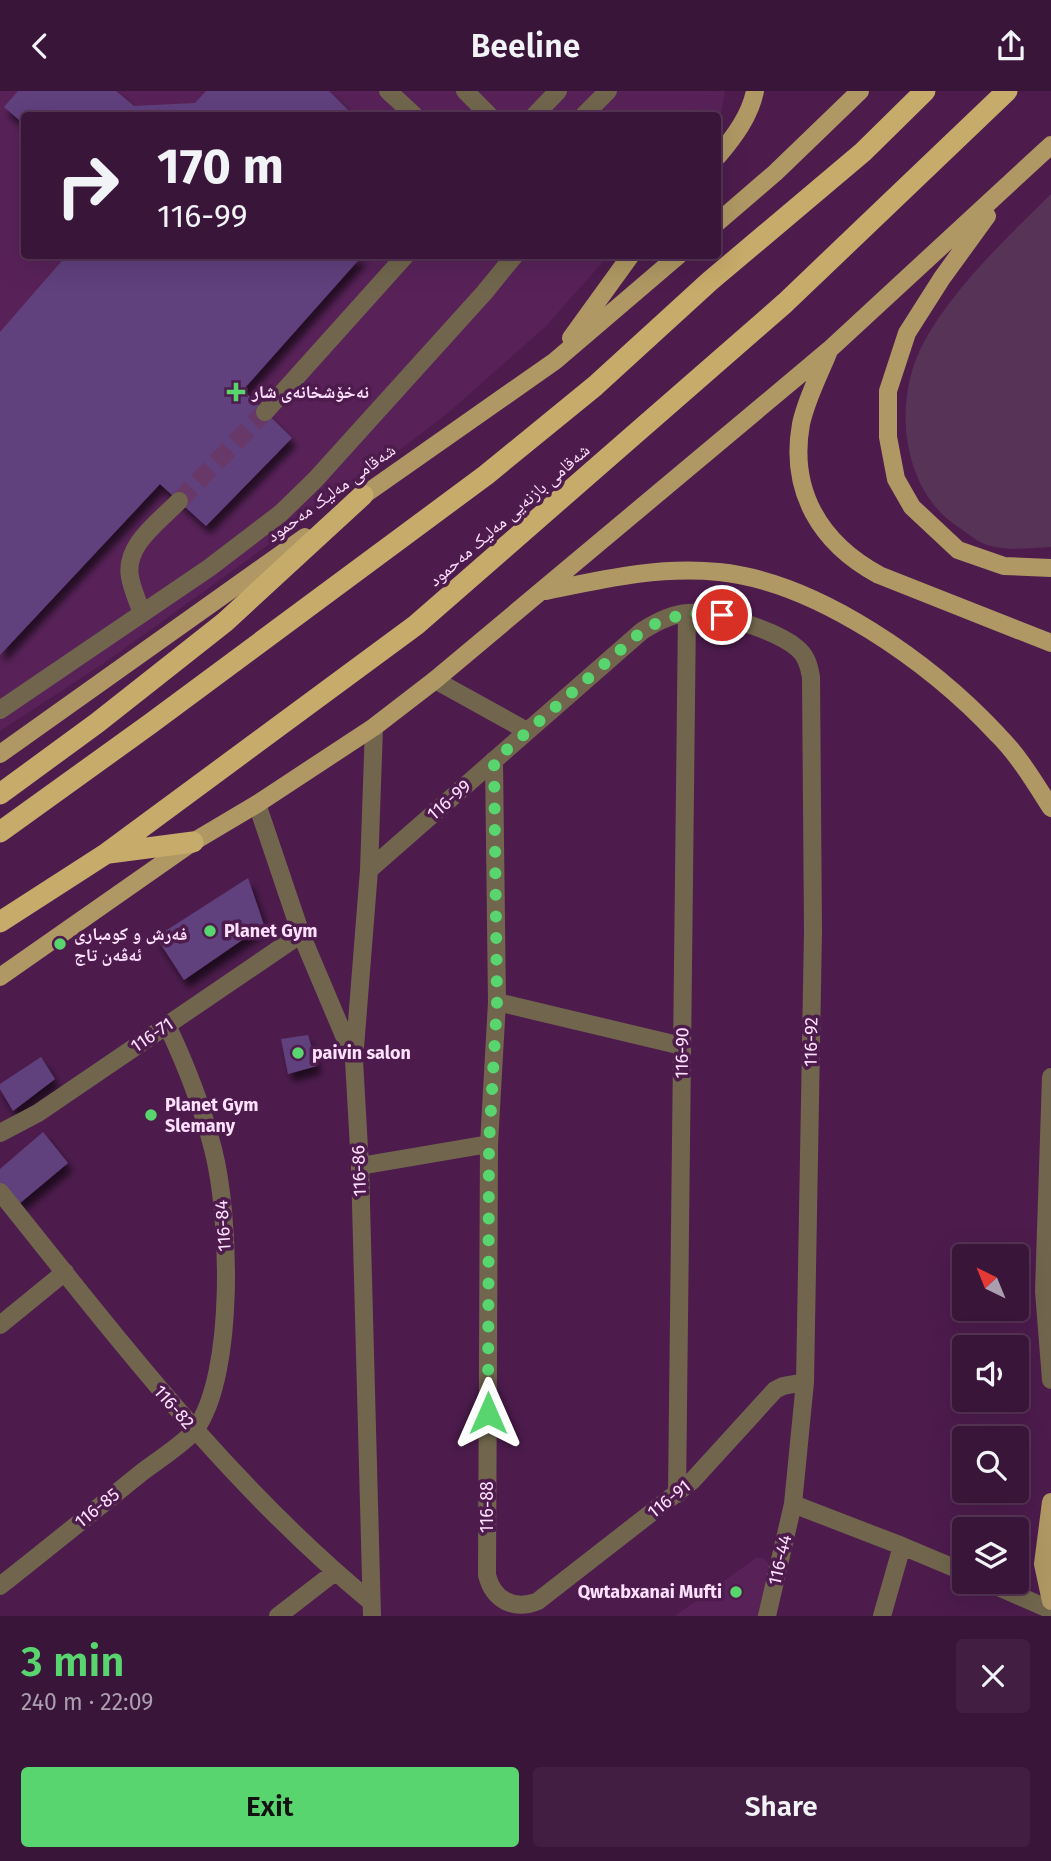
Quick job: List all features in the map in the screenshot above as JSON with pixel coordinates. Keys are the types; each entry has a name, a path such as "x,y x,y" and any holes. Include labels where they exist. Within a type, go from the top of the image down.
{"highway":[{"path":"0,832 140,732 486,475 595,386 710,281 863,152 925,91"},
{"name":"شەقامی بازنەیی مەلیک مەحمود","path":"0,922 107,853 416,625 785,303 1007,91"},
{"path":"0,794 97,723 225,622 363,495"},
{"path":"107,853 194,842"}],"main road":[{"path":"721,152 736,134 749,111 755,91"},
{"path":"721,219 860,91"},
{"path":"0,977 194,842 374,727 435,680 829,350 1051,145"},
{"path":"1010,184 942,278 907,333 888,391 888,437 896,479 912,507 958,550 1004,566 1051,568"},
{"path":"555,361 628,259"},
{"name":"شەقامی مەلیک مەحمود","path":"0,754 555,361 673,259"},
{"path":"829,350 802,421 797,455 807,498 828,535 860,564 880,575 1051,643"},
{"path":"542,591 638,572 676,570 721,572 760,581 807,597 911,657 965,702 1012,750 1051,808"},
{"path":"1051,1502 1043,1564 1051,1601"}],"street":[{"path":"388,91 411,112"},
{"path":"465,91 486,112"},
{"path":"538,112 558,91"},
{"path":"587,112 608,91"},
{"path":"265,412 402,259"},
{"path":"0,710 252,536 307,488 512,259"},
{"path":"142,613 130,577 131,557 141,540 179,501"},
{"name":"116-99","path":"369,870 642,631 664,619 687,613 722,615 738,621"},
{"name":"116-90","path":"677,1494 687,613"},
{"name":"116-92","path":"738,621 796,647 804,655 811,677 813,931 805,1382 793,1504"},
{"path":"435,680 527,731"},
{"name":"116-86","path":"371,1608 360,1167 354,1060 369,870 374,727"},
{"name":"116-88","path":"494,761 497,1002 489,1144 487,1575 489,1584 502,1600 520,1606"},
{"path":"257,804 301,934 354,1060"},
{"name":"116-71","path":"0,1133 38,1113 301,934"},
{"path":"497,1002 682,1046"},
{"name":"116-84","path":"167,1025 200,1101 214,1151 223,1202 226,1254 224,1330 216,1376 194,1431"},
{"path":"1051,1077 1044,1291 1051,1380"},
{"path":"360,1167 489,1144"},
{"name":"116-82","path":"0,1192 194,1431 371,1608"},
{"path":"0,1325 65,1272"},
{"name":"116-91","path":"520,1606 538,1601 677,1494 706,1467 775,1390 805,1382"},
{"name":"116-85","path":"0,1586 194,1431"},
{"path":"793,1504 952,1567"},
{"name":"116-44","path":"767,1616 793,1504"},
{"path":"882,1616 902,1546"},
{"path":"278,1616 335,1572"},
{"path":"1014,1594 1051,1610"}],"shaded area":[{"name":"نەخۆشخانەی شار","path":"0,91 725,91 721,113 21,112 21,259 605,259 545,327 449,412 107,661 0,731"},
{"path":"1051,194 1051,547 998,548 982,543 943,515 928,497 917,477 906,431 909,384 915,361 925,340 951,300 983,263"},
{"name":"Qwtabxanai Mufti","path":"756,1558 763,1558 771,1566 758,1616 675,1616"}],"building":[{"path":"18,91 116,91 134,106 195,103 206,91 329,91 350,112 21,112 21,121 4,107"},
{"path":"64,259 359,259 243,390 292,438 206,526 160,484 0,655 0,332"},
{"name":"Planet Gym","path":"248,878 264,925 184,980 156,937"},
{"name":"paivin salon","path":"308,1035 317,1066 288,1074 281,1039"},
{"path":"41,1057 55,1079 13,1111 0,1089 0,1084"},
{"path":"43,1132 68,1163 19,1204 0,1184 0,1169"}],"tunnel":[{"path":"179,501 265,412"}],"place":[{"name":"نەخۆشخانەی شار","path":"236,392"},
{"name":"Planet Gym","path":"210,931"},
{"name":"فەرش و کومباری ئەڤەن تاج","path":"60,944"},
{"name":"paivin salon","path":"298,1053"},
{"name":"Planet Gym Slemany","path":"151,1115"},
{"name":"Qwtabxanai Mufti","path":"736,1592"}],"route":[{"path":"488,1413 489,1144 497,1002 494,761 642,631 656,622 687,613 722,615"}]}
